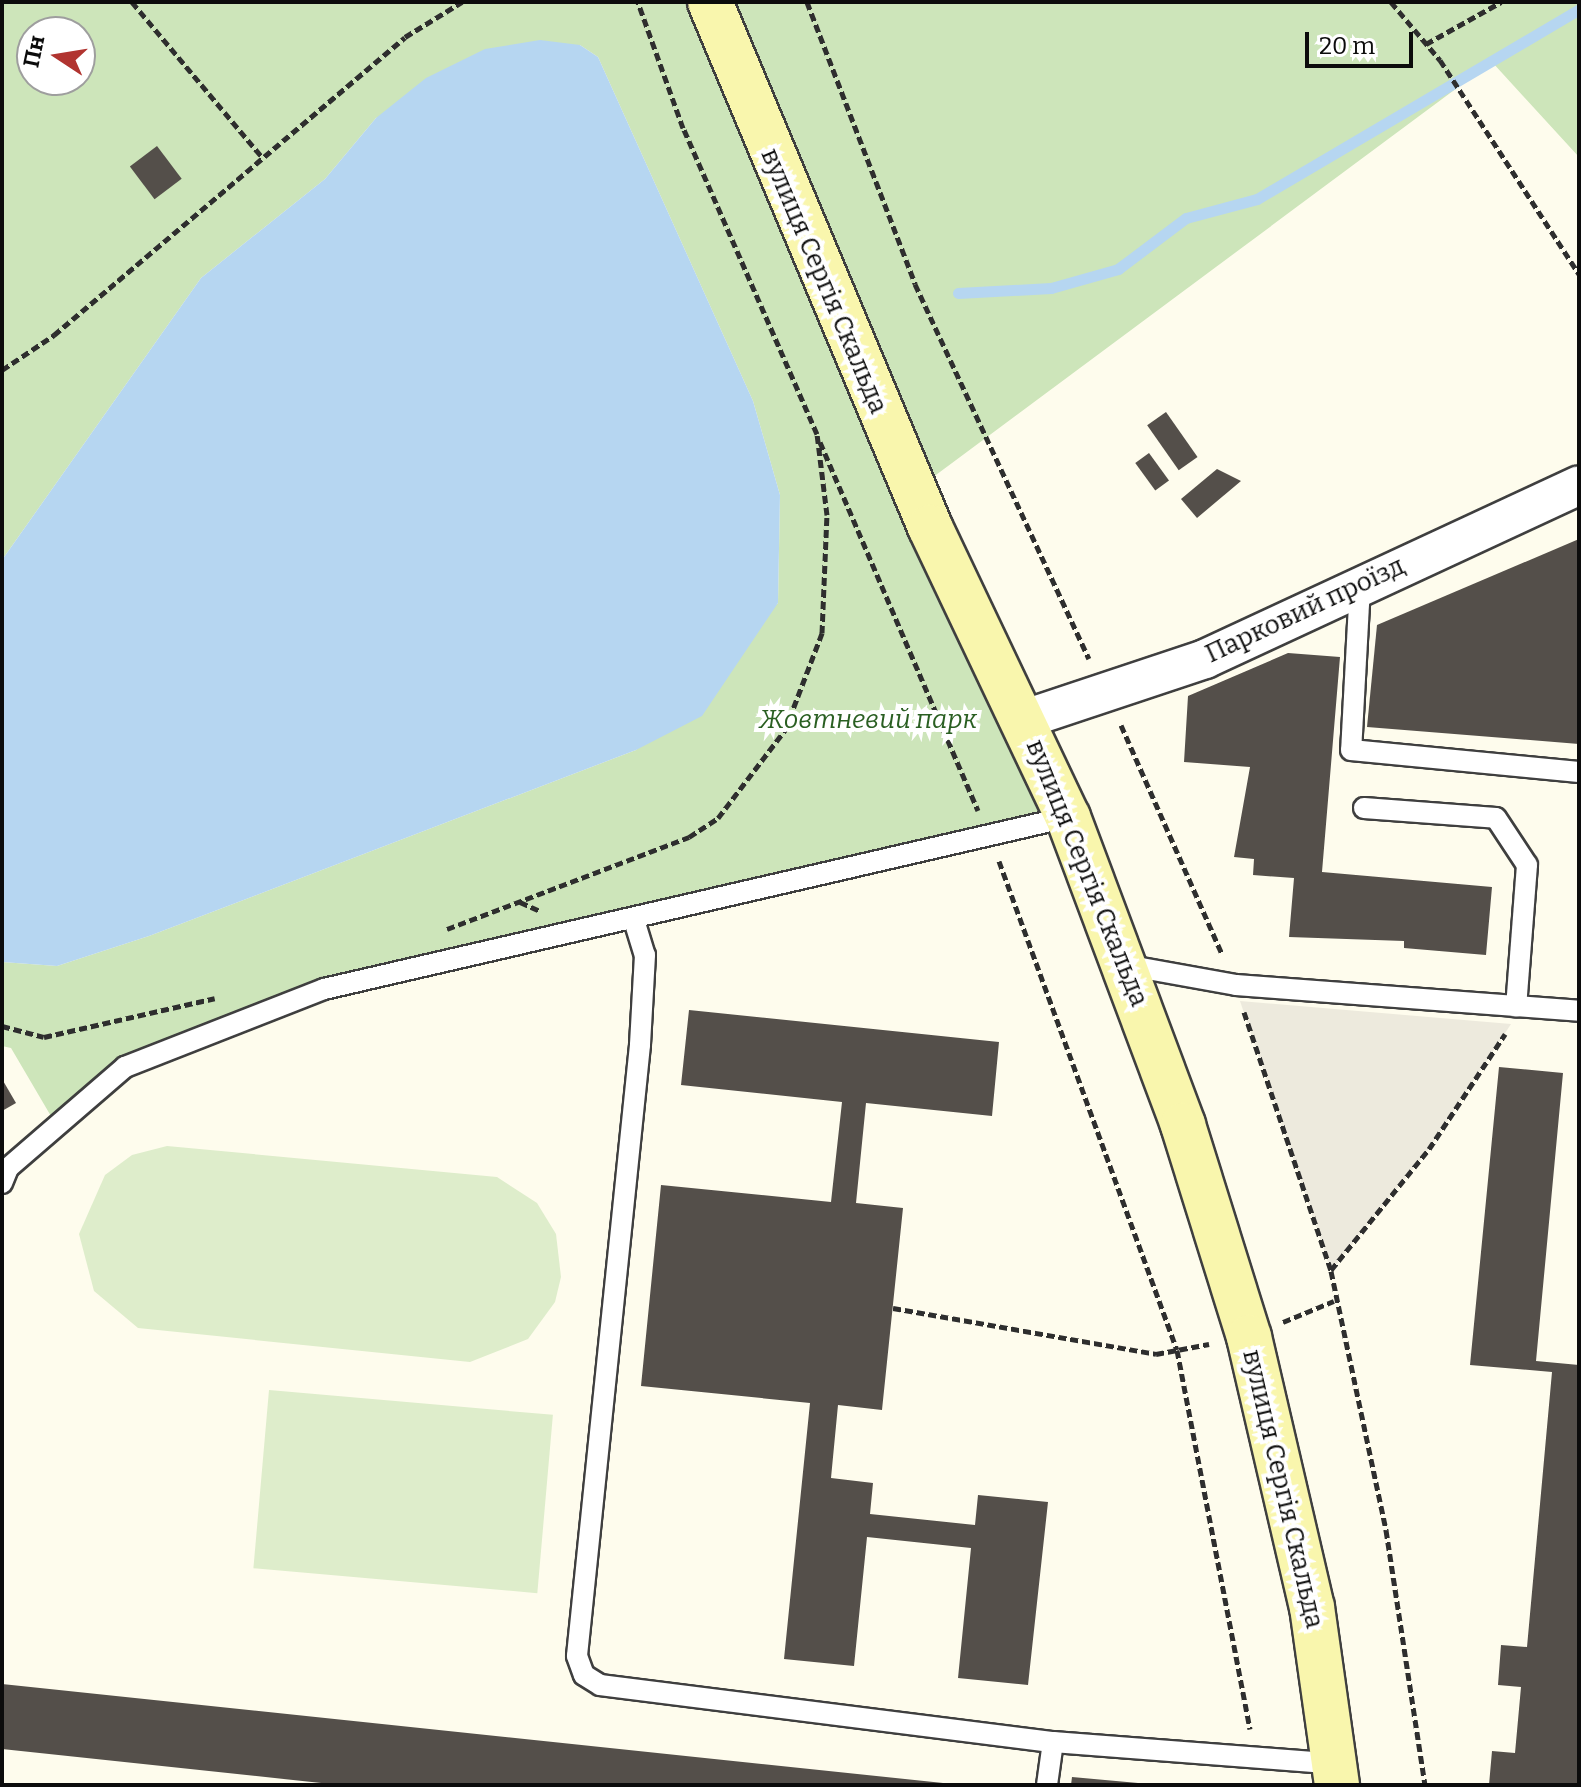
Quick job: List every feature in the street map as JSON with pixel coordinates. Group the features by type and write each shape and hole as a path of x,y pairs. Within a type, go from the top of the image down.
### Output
{"main road":[{"name":"вулиця Сергія Скальда","path":"710,2 930,527 1025,719 1068,817 1125,965 1249,1337 1312,1607 1337,1775"}],"street":[{"name":"Парковий проїзд","path":"1025,719 1105,689 1205,659 1579,485"}],"lane":[{"path":"1360,586 1351,750 1579,772"},
{"path":"1364,808 1496,818 1527,865 1516,1007"},
{"path":"2,1183 8,1168 125,1067 324,989 990,838 1068,817"},
{"path":"634,920 645,955 641,1030 577,1656 584,1675 611,1687 1053,1742 1256,1758 1337,1775"},
{"path":"1125,965 1236,985 1579,1011"},
{"path":"1047,1785 1053,1742"}],"path":[{"path":"132,2 262,157"},
{"path":"2,370 54,335 405,37 462,2"},
{"path":"638,2 683,128 990,838 1177,1350 1256,1758"},
{"path":"807,2 915,284 1105,689 1236,985 1331,1271 1334,1301 1386,1530 1425,1785"},
{"path":"1391,2 1440,60 1461,97 1579,274"},
{"path":"1426,44 1501,2"},
{"path":"435,933 689,837 747,786 808,685 822,633 827,515 817,434"},
{"path":"2,1026 44,1037 228,994"},
{"path":"1331,1271 1429,1149 1516,1007"},
{"path":"893,1308 1156,1354 1249,1337 1334,1301"}],"green space":[{"name":"Жовтневий парк","path":"2,2 1579,2 1579,157 1492,62 913,492 1063,816 324,987 122,1064 55,1123 11,1048 2,1046 2,962 57,966 149,936 636,750 778,603 780,495 753,401 598,57 580,45 376,118 325,179 201,278 2,560"},
{"path":"167,1146 497,1177 537,1203 556,1234 561,1277 555,1302 528,1339 470,1362 138,1328 94,1291 79,1234 105,1175 132,1155"},
{"path":"269,1390 553,1415 537,1593 253,1568"}],"shaded area":[{"path":"1240,1001 1511,1024 1429,1149 1331,1271"}],"water":[{"path":"540,40 580,45 598,57 753,401 780,495 778,603 702,716 636,750 149,936 57,966 2,962 2,560 201,278 325,179 376,118 426,78 485,49"}],"building":[{"path":"157,146 182,179 155,199 130,166"},
{"path":"1166,412 1198,457 1179,470 1147,425"},
{"path":"1149,453 1169,481 1155,490 1135,463"},
{"path":"1217,469 1241,481 1197,518 1181,499"},
{"path":"1579,539 1579,744 1367,727 1377,625"},
{"path":"1288,653 1340,657 1322,872 1492,887 1486,955 1404,948 1404,941 1289,937 1294,878 1253,875 1254,859 1234,857 1250,767 1184,762 1188,696"},
{"path":"689,1010 999,1042 992,1116 866,1103 856,1203 903,1208 882,1410 838,1405 831,1478 873,1483 870,1514 975,1525 978,1495 1048,1502 1028,1685 958,1678 971,1548 867,1537 854,1666 784,1659 810,1403 641,1386 661,1185 831,1202 842,1102 681,1085"},
{"path":"1499,1067 1563,1073 1536,1361 1579,1365 1579,1785 1489,1785 1492,1751 1515,1753 1521,1687 1498,1685 1501,1645 1527,1647 1552,1372 1470,1365"},
{"path":"2,1079 16,1103 2,1111"},
{"path":"2,1684 943,1783 340,1785 2,1749"},
{"path":"1072,1777 1138,1783 1138,1785 1071,1785"}],"waterway":[{"path":"958,293 1051,288 1118,269 1186,218 1257,199 1579,9"}]}
